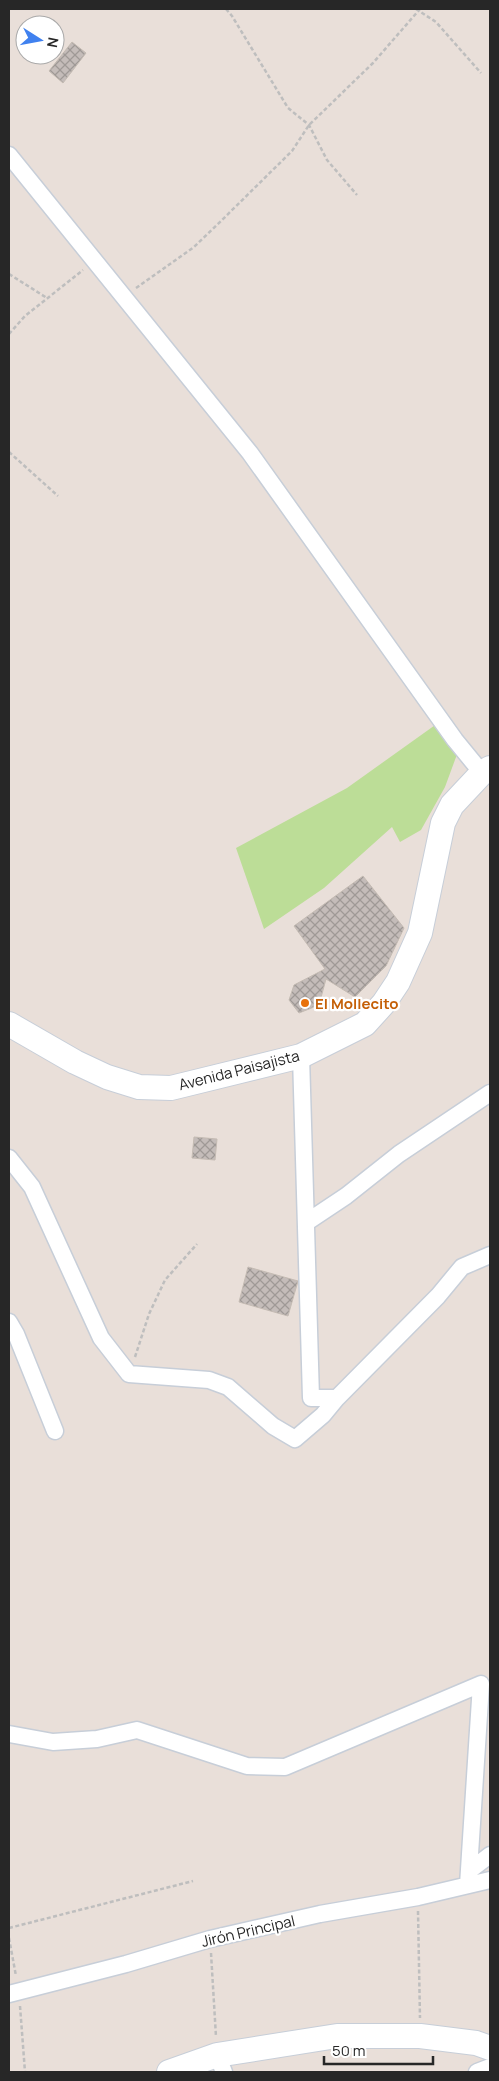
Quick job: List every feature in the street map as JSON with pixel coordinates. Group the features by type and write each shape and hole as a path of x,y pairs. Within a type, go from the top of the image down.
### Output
{"main road":[{"name":"Avenida Paisajista","path":"9,1024 75,1062 107,1077 139,1087 172,1088 300,1056 365,1024 384,1004 398,982 420,933 442,823 452,805 486,770"},
{"path":"169,2072 221,2064 337,2036 420,2036 476,2043 490,2048"}],"street":[{"path":"9,155 250,453 455,740 486,770"},
{"path":"300,1056 307,1222 311,1398 337,1398"},
{"path":"307,1222 346,1196 399,1154 490,1093"},
{"path":"9,1158 32,1188 101,1338 129,1374 209,1380 228,1387 273,1426 296,1439 323,1415 337,1398 438,1296 462,1267 490,1255"},
{"path":"9,1322 16,1334 55,1431"},
{"path":"9,1734 53,1742 98,1739 137,1730 247,1766 285,1767 481,1684 469,1878"},
{"path":"469,1878 490,1854"},
{"name":"Jirón Principal","path":"9,1994 126,1964 210,1939 320,1914 418,1897 469,1878 490,1880"},
{"path":"477,2072 490,2067"}],"path":[{"path":"226,9 288,108 309,125 327,160 357,195"},
{"path":"122,297 194,247 292,151 309,125 373,63 418,10 436,22 481,73"},
{"path":"9,334 25,316 94,261"},
{"path":"9,274 47,298"},
{"path":"9,452 58,496"},
{"path":"129,1374 149,1314 165,1280 197,1244"},
{"path":"9,1928 193,1881"},
{"path":"418,1897 420,2036"},
{"path":"210,1939 221,2064"}],"green space":[{"path":"438,723 459,749 445,787 421,830 400,842 392,827 324,888 264,929 236,848 347,788"}],"building":[{"path":"72,42 86,53 63,83 49,71 54,65 65,65 65,51"},
{"path":"363,876 404,928 386,966 355,997 326,979 319,1005 299,1013 289,1000 294,985 325,969 294,926"},
{"path":"194,1137 217,1139 215,1160 192,1158"},
{"path":"248,1267 298,1281 288,1316 239,1302"}],"place":[{"name":"El Mollecito","path":"305,1003"}]}
